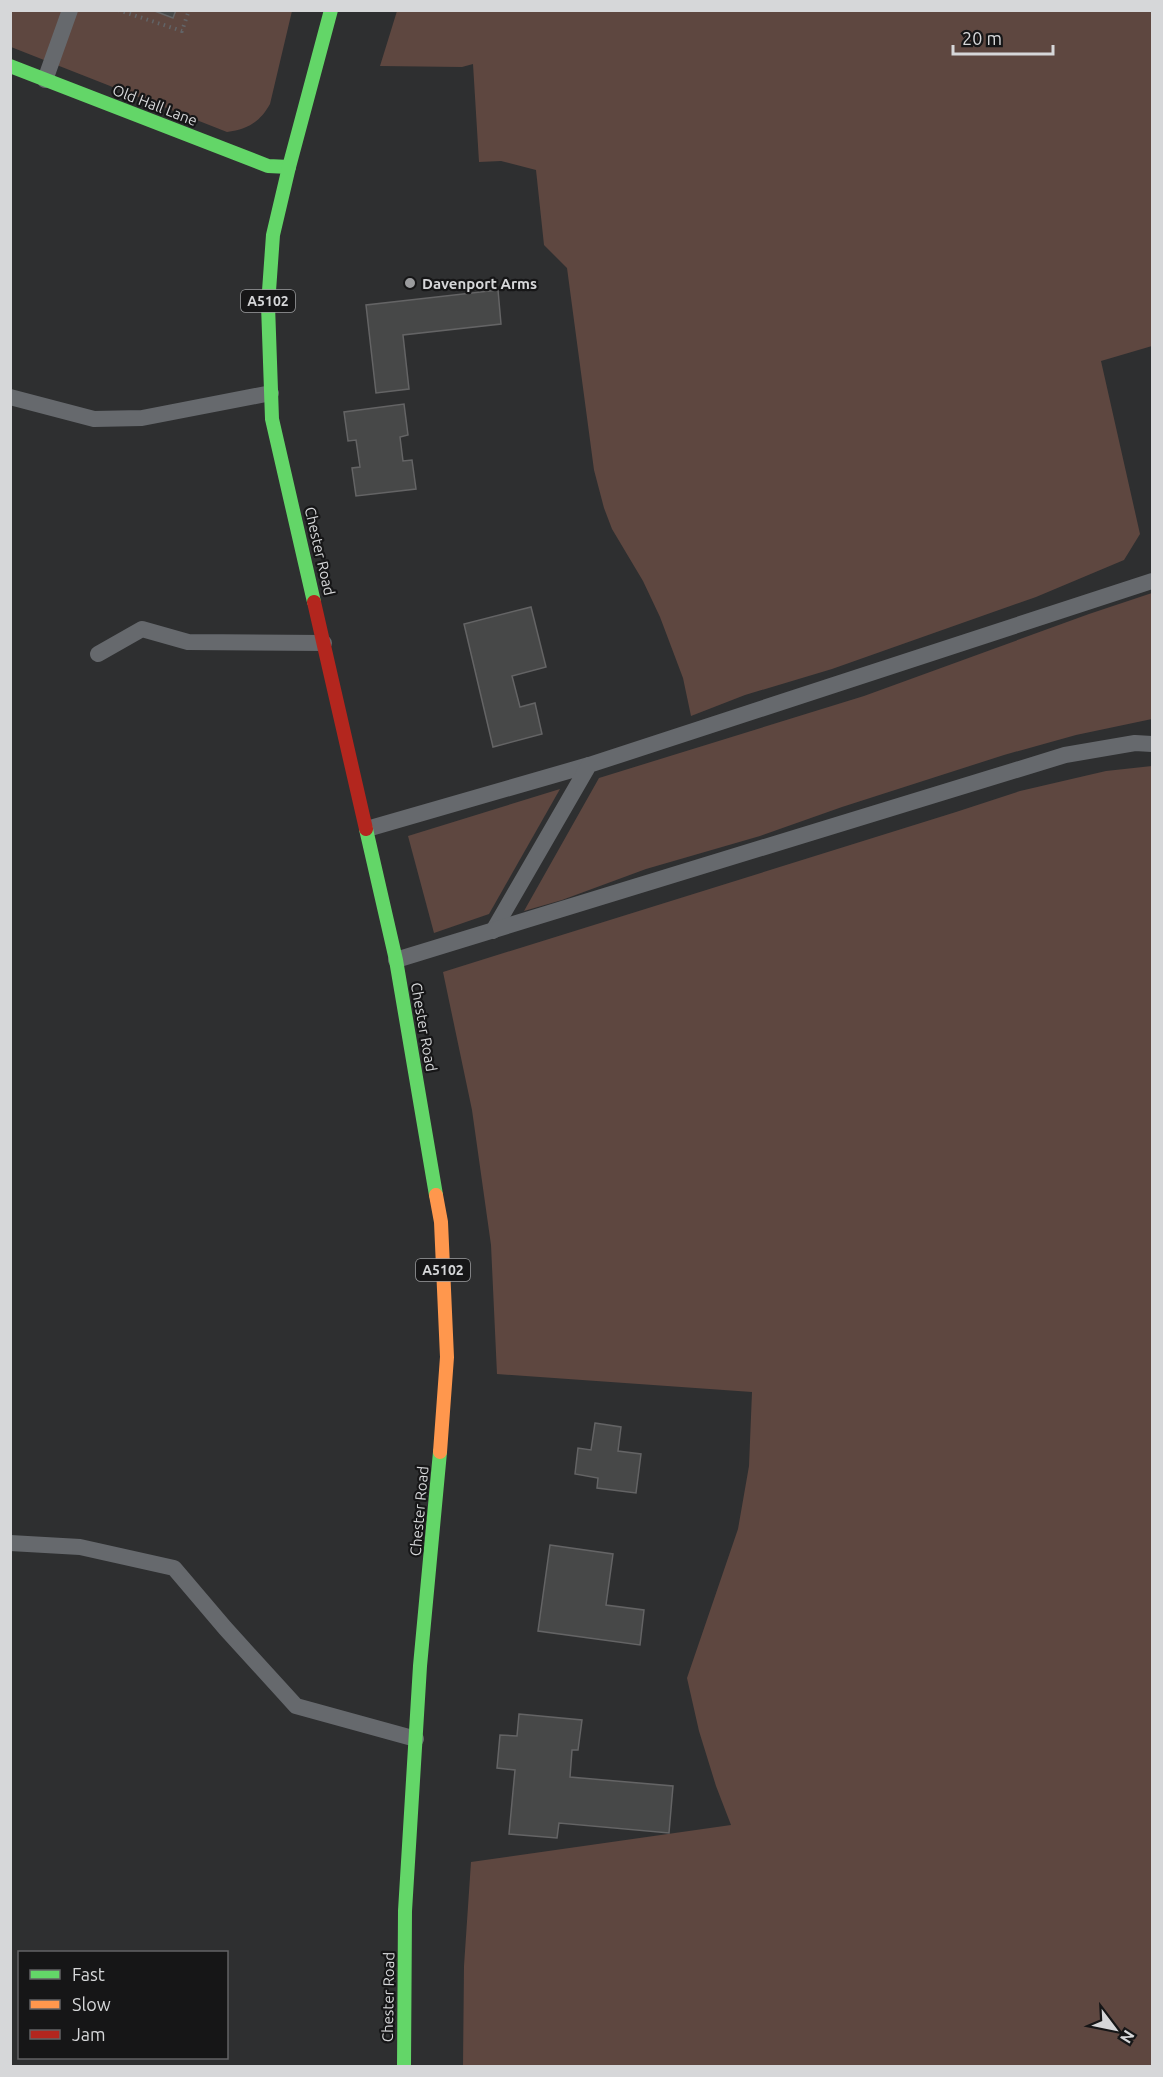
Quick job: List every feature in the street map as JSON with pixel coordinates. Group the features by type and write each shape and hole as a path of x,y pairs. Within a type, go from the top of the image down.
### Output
{"main road":[{"name":"Chester Road","path":"331,10 273,235 268,305 271,393 273,419 396,960 441,1222 447,1358 438,1483 420,1666 405,1911 404,2067"},
{"name":"Old Hall Lane","path":"10,66 268,166 289,167"}],"lane":[{"path":"45,80 70,10"},
{"path":"10,397 94,419 142,418 271,393"},
{"path":"367,829 589,765 1152,581"},
{"path":"98,654 142,629 188,642 324,643"},
{"path":"396,960 1065,755 1135,742 1152,744"},
{"path":"493,932 589,765"},
{"path":"10,1543 80,1547 174,1568 296,1706 416,1739"}],"path":[{"path":"118,10 182,32 189,10"}],"shaded area":[{"path":"152,10 173,17 176,11 292,11 270,104 258,120 247,127 227,132 11,47 10,11"},
{"path":"397,11 1152,11 1152,346 1101,361 1140,534 1124,560 1036,597 832,669 745,695 691,716 683,678 660,617 643,581 612,529 604,508 594,470 567,268 544,245 536,170 501,161 479,162 473,64 462,67 380,66"},
{"path":"1152,593 1152,719 1076,735 1004,755 760,836 646,869 562,900 524,911 599,778 864,696"},
{"path":"1152,766 1152,2066 463,2066 464,1966 471,1862 731,1825 699,1731 687,1678 738,1529 749,1466 752,1392 497,1374 491,1245 472,1110 443,972 1020,791 1106,771"},
{"path":"560,789 489,914 434,933 408,836"}],"building":[{"path":"152,10 176,10 173,18"},
{"path":"498,290 501,324 403,335 409,389 376,393 366,305"},
{"path":"404,404 408,435 400,437 403,461 412,460 416,489 356,496 352,468 360,467 356,440 348,441 344,412"},
{"path":"531,607 546,667 512,676 520,707 535,703 542,734 493,747 464,624"},
{"path":"595,1423 621,1427 618,1451 641,1454 636,1493 597,1488 598,1478 575,1474 578,1448 591,1450"},
{"path":"550,1545 613,1554 606,1605 644,1610 640,1645 538,1631"},
{"path":"519,1714 582,1720 578,1750 572,1750 570,1777 673,1786 669,1833 559,1823 557,1838 509,1834 515,1770 497,1768 500,1735 517,1736"}],"traffic: fast":[{"path":"314,602 272,419 268,305 273,235 331,10"},
{"path":"10,66 268,166 289,167"},
{"path":"366,829 396,960 436,1195"},
{"path":"404,2066 405,1911 420,1666 440,1452"}],"traffic: slow":[{"path":"436,1195 441,1222 447,1357 440,1452"}],"traffic: jam":[{"path":"314,602 366,829"}],"place":[{"name":"Davenport Arms","path":"410,283"}]}
